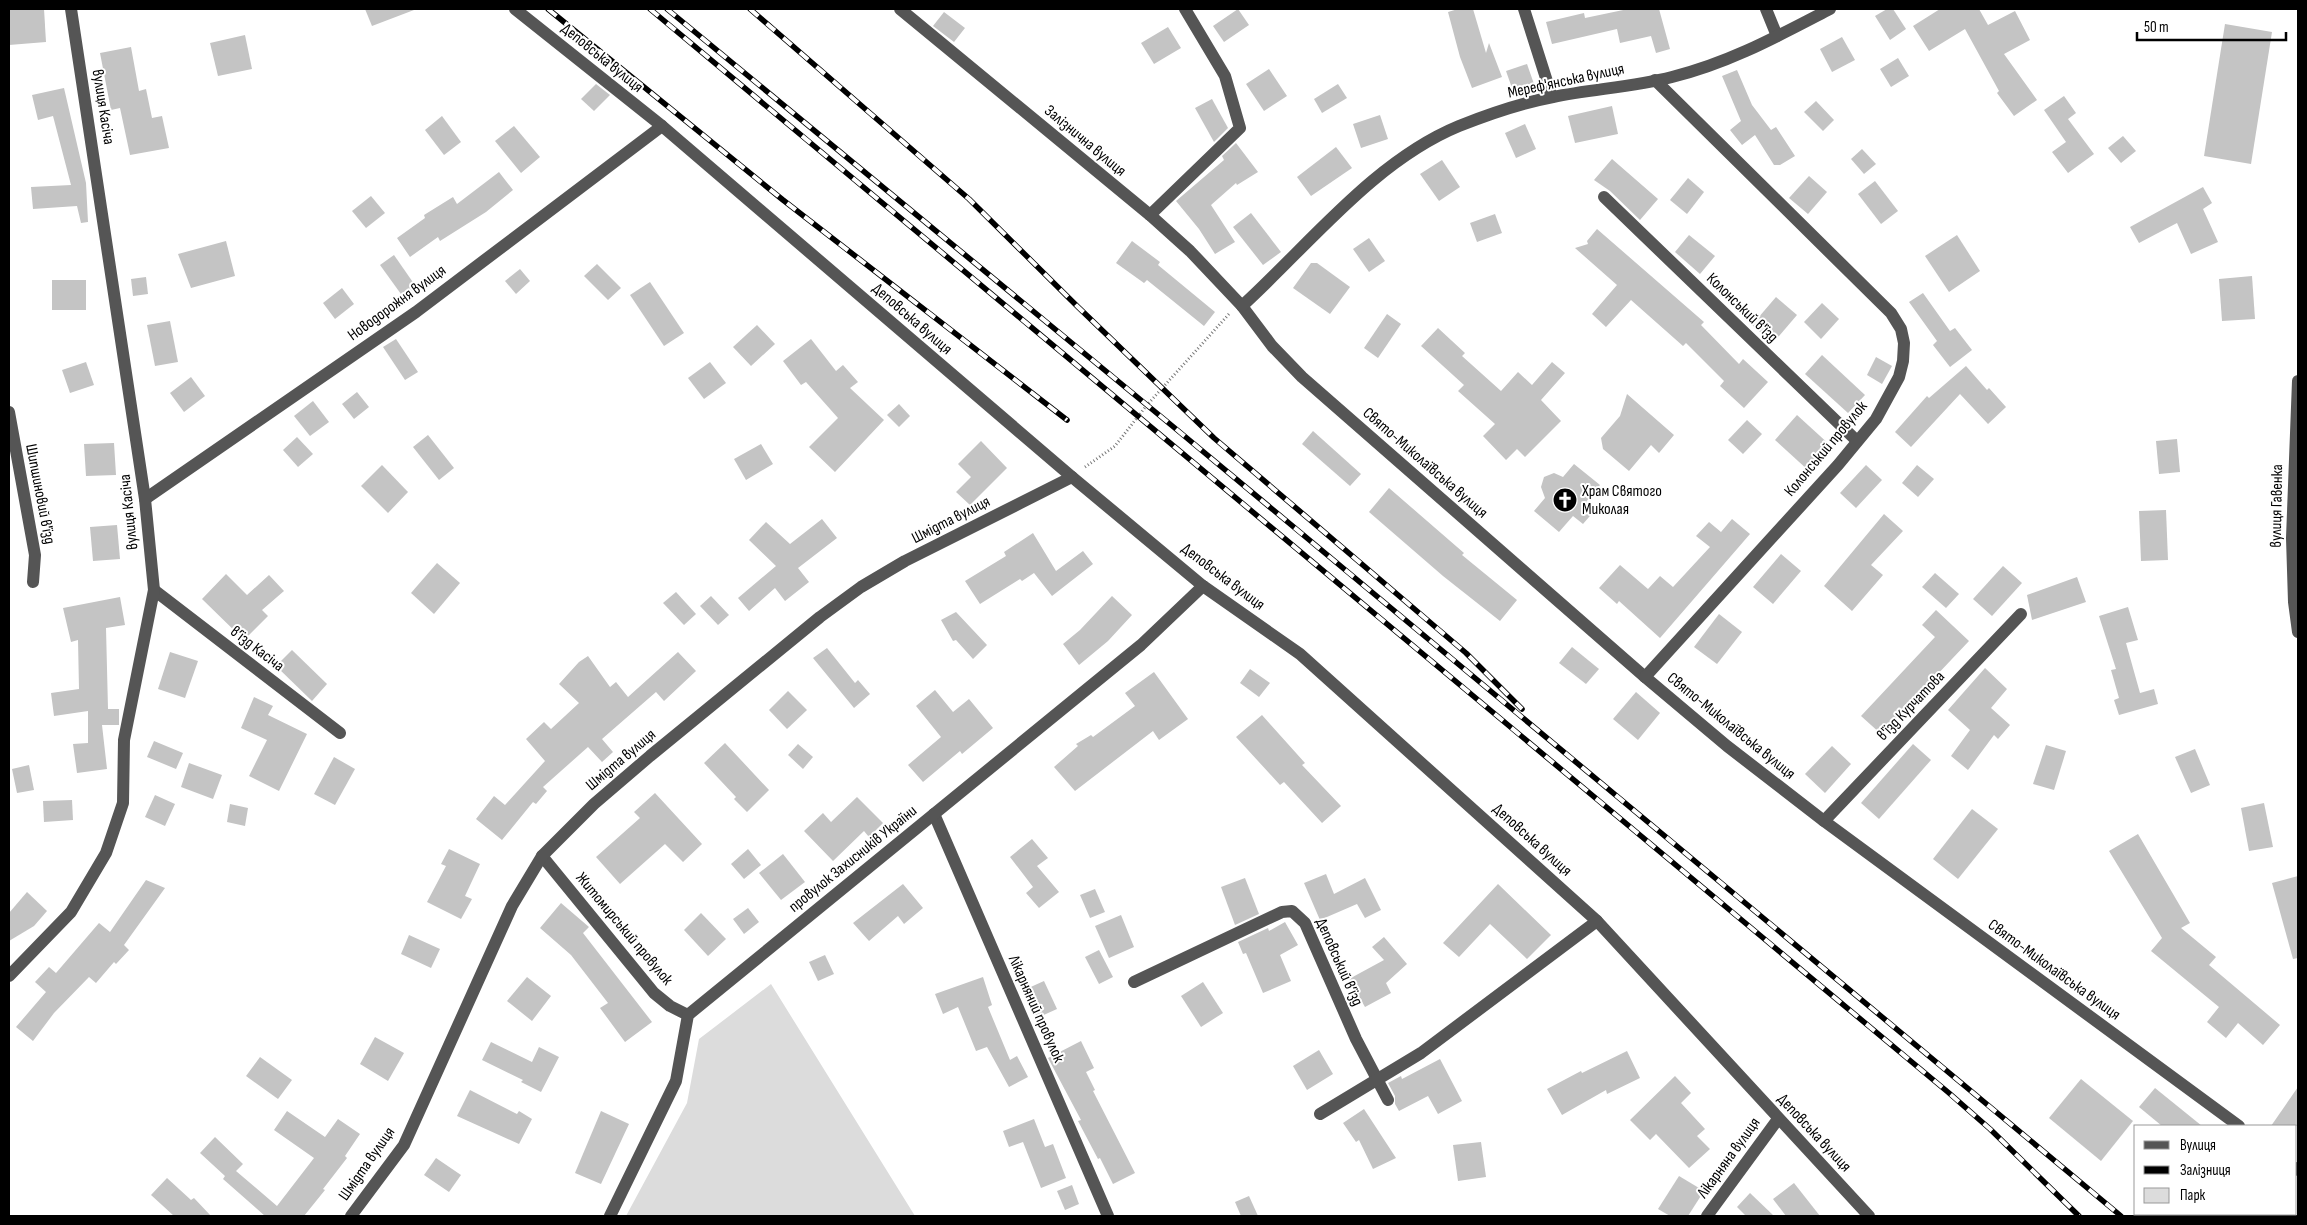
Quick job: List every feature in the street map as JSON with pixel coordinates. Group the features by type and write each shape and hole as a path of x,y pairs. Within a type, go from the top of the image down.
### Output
{"street":[{"name":"вулиця Касіча","path":"9,976 71,912 106,853 123,803 124,740 154,590 145,499 71,9"},
{"name":"Деповська вулиця","path":"515,9 662,126 1072,477 1203,586 1300,654 1598,921 1869,1216"},
{"name":"Залізнична вулиця","path":"900,9 1150,215 1190,251 1242,306"},
{"path":"1150,215 1240,128 1225,76 1185,9"},
{"path":"1524,9 1552,97"},
{"path":"1766,9 1777,36"},
{"name":"Мереф'янська вулиця","path":"1242,306 1359,193 1411,153 1458,127 1507,109 1552,97 1680,75 1744,54 1830,9"},
{"name":"Колонський провулок","path":"1644,677 1838,465 1876,419 1899,377 1904,343 1901,329 1891,313 1655,80"},
{"name":"Новодорожня вулиця","path":"145,499 416,312 662,126"},
{"name":"Колонський в'їзд","path":"1604,197 1857,441"},
{"name":"Свято-Миколаївська вулиця","path":"1242,306 1272,346 1302,377 1644,677 1727,746 1824,821 2238,1125"},
{"name":"вулиця Гавенка","path":"2298,381 2292,538 2294,602 2298,632"},
{"name":"Шипшиновий в'їзд","path":"9,412 35,555 33,582"},
{"name":"Шмідта вулиця","path":"351,1216 404,1145 512,906 542,856 594,804 650,756 820,617 861,587 905,561 1072,477"},
{"name":"провулок Захисників України","path":"688,1015 1141,645 1203,586"},
{"name":"в’їзд Касіча","path":"154,590 340,734"},
{"name":"в'їзд Курчатова","path":"1824,821 2021,614"},
{"name":"Лікарняний провулок","path":"934,814 1108,1216"},
{"name":"Житомирський провулок","path":"542,856 654,993 670,1006 688,1015"},
{"name":"Деповський в’їзд","path":"1134,982 1286,910 1292,911 1305,923 1356,1039 1388,1100"},
{"path":"1320,1114 1421,1053 1598,921"},
{"path":"610,1216 676,1081 688,1015"},
{"name":"Лікарняна вулиця","path":"1707,1216 1778,1119"}],"path":[{"path":"1072,477 1115,446 1157,394 1230,314 1242,306"}],"green space":[{"path":"771,984 915,1216 626,1216 687,1103 699,1039"}],"building":[{"path":"9,9 44,9 46,42 9,45"},
{"path":"365,9 413,9 414,10 372,26"},
{"path":"1238,9 1249,25 1224,42 1213,26"},
{"path":"1458,9 1473,9 1486,53 1489,43 1502,77 1472,88 1460,57 1448,12"},
{"path":"1628,9 1659,9 1670,49 1656,53 1651,36 1620,43 1617,29 1552,44 1546,22 1584,13 1585,18"},
{"path":"1887,9 1893,9 1906,29 1890,40 1875,16"},
{"path":"1940,9 1979,9 1988,25 2015,11 2030,40 2004,54 2037,100 2014,116 1997,93 1999,91 1965,29 1929,51 1913,26"},
{"path":"944,12 965,28 954,42 933,26"},
{"path":"2225,24 2272,32 2251,164 2204,156"},
{"path":"1168,27 1181,48 1154,64 1141,43"},
{"path":"245,35 252,69 218,76 210,43"},
{"path":"1842,37 1855,60 1832,72 1820,49"},
{"path":"131,47 139,91 146,89 152,118 162,116 169,148 130,155 120,108 111,110 100,53"},
{"path":"1898,58 1909,76 1891,87 1880,69"},
{"path":"1527,64 1534,84 1513,91 1506,71"},
{"path":"1269,69 1287,96 1264,111 1246,84"},
{"path":"1737,70 1752,105 1771,130 1776,127 1795,156 1780,165 1774,165 1755,135 1742,145 1730,130 1741,121 1722,76"},
{"path":"596,84 610,95 594,111 581,99"},
{"path":"1338,84 1347,98 1322,113 1314,99"},
{"path":"64,88 86,183 88,222 81,223 77,206 33,209 31,187 71,185 53,116 38,120 32,95"},
{"path":"2064,96 2076,113 2068,119 2094,154 2068,173 2052,152 2066,142 2044,110"},
{"path":"1212,99 1228,128 1214,142 1195,108"},
{"path":"1816,101 1834,120 1823,131 1804,112"},
{"path":"1612,106 1618,134 1575,143 1568,116"},
{"path":"1380,115 1388,139 1361,148 1353,124"},
{"path":"442,116 461,142 444,155 425,130"},
{"path":"1525,124 1536,149 1516,158 1505,133"},
{"path":"514,126 540,157 521,173 495,141"},
{"path":"2123,136 2136,151 2121,163 2108,148"},
{"path":"1236,143 1258,172 1237,185 1236,183 1211,205 1235,242 1215,254 1199,229 1176,201 1224,160 1222,156"},
{"path":"1336,147 1352,168 1311,196 1297,177"},
{"path":"1862,149 1876,164 1864,174 1851,159"},
{"path":"1612,159 1658,199 1640,220 1610,191 1594,180"},
{"path":"1442,160 1460,187 1439,201 1420,174"},
{"path":"499,172 513,190 486,212 440,241 438,237 410,257 397,238 425,218 424,215 453,197 457,204"},
{"path":"1809,176 1827,192 1808,214 1789,198"},
{"path":"1688,178 1704,192 1687,214 1670,200"},
{"path":"1875,181 1898,211 1881,224 1858,194"},
{"path":"2203,187 2212,203 2203,209 2218,242 2191,254 2177,223 2139,243 2130,227"},
{"path":"371,196 385,213 366,228 352,211"},
{"path":"1251,213 1281,252 1263,265 1233,227"},
{"path":"1495,214 1502,233 1477,242 1470,223"},
{"path":"1597,229 1704,322 1701,325 1739,364 1743,359 1768,382 1744,408 1720,386 1724,381 1686,343 1683,346 1631,300 1606,327 1592,314 1617,285 1575,248 1588,244 1587,241"},
{"path":"1689,235 1715,256 1700,274 1675,252"},
{"path":"1957,235 1980,271 1949,292 1925,256"},
{"path":"1369,238 1385,261 1369,272 1353,249"},
{"path":"226,241 235,276 191,288 178,254"},
{"path":"1132,241 1160,262 1158,265 1215,312 1204,326 1147,280 1144,283 1116,263"},
{"path":"394,255 419,291 406,301 380,265"},
{"path":"1311,263 1317,263 1350,287 1330,314 1293,288"},
{"path":"597,264 621,288 608,300 584,276"},
{"path":"520,269 530,281 516,294 505,281"},
{"path":"2252,276 2255,319 2222,321 2219,279"},
{"path":"146,277 148,294 133,296 131,279"},
{"path":"52,280 86,280 86,310 52,310"},
{"path":"650,282 684,333 664,346 630,295"},
{"path":"342,288 354,304 335,319 323,303"},
{"path":"1923,293 1950,331 1955,328 1972,350 1950,367 1933,345 1937,341 1909,302"},
{"path":"1776,297 1797,315 1773,343 1752,325"},
{"path":"1822,303 1839,319 1821,339 1804,322"},
{"path":"1387,314 1401,324 1378,358 1364,348"},
{"path":"170,321 178,362 155,366 147,325"},
{"path":"757,325 775,344 751,366 733,347"},
{"path":"1438,328 1465,353 1462,356 1501,391 1518,372 1532,385 1552,362 1565,373 1541,400 1561,421 1525,457 1517,449 1506,460 1483,436 1495,424 1458,391 1464,385 1421,346"},
{"path":"396,339 418,372 405,380 383,347"},
{"path":"811,339 836,371 843,365 858,382 850,388 884,420 835,472 809,447 838,418 806,382 801,385 783,361"},
{"path":"1822,355 1865,395 1848,413 1805,374"},
{"path":"1876,357 1892,366 1882,384 1867,375"},
{"path":"86,362 94,385 70,393 62,370"},
{"path":"710,362 726,383 704,399 688,378"},
{"path":"1966,366 1987,390 1989,388 2006,407 1988,424 1960,394 1911,447 1895,432 1927,396 1929,398"},
{"path":"191,377 205,396 184,412 170,393"},
{"path":"357,392 369,407 354,419 342,404"},
{"path":"1627,394 1674,435 1659,453 1651,445 1629,471 1603,449 1601,438 1620,416"},
{"path":"313,401 329,422 310,436 294,416"},
{"path":"899,404 910,416 899,427 887,415"},
{"path":"1797,415 1831,446 1809,471 1775,440"},
{"path":"1747,420 1762,434 1743,454 1728,440"},
{"path":"1313,431 1361,474 1350,486 1302,444"},
{"path":"428,435 454,468 439,480 413,447"},
{"path":"297,437 313,454 298,467 283,450"},
{"path":"2177,439 2180,472 2159,474 2156,441"},
{"path":"981,441 1007,468 970,505 956,492 971,477 958,464"},
{"path":"114,443 116,475 86,476 84,444"},
{"path":"761,444 773,464 746,480 734,459"},
{"name":"Храм Святого Миколая","path":"1574,464 1600,485 1586,502 1595,510 1583,524 1573,516 1559,532 1534,511 1545,498 1541,487 1544,477 1554,473 1563,477"},
{"path":"382,465 408,492 388,513 361,486"},
{"path":"1866,465 1882,480 1856,508 1840,493"},
{"path":"1917,465 1934,479 1918,497 1902,483"},
{"path":"1389,488 1464,553 1462,555 1517,600 1500,621 1443,576 1369,512"},
{"path":"2166,510 2168,560 2141,561 2139,511"},
{"path":"1884,514 1903,531 1871,565 1883,575 1852,611 1824,586"},
{"path":"822,519 837,538 798,568 809,582 785,601 775,588 749,611 738,598 776,566 749,540 766,522 790,544"},
{"path":"1732,519 1750,534 1660,638 1619,601 1617,604 1599,588 1620,565 1648,589 1660,576 1673,587 1710,547 1696,536 1709,522 1721,532"},
{"path":"117,525 120,559 93,561 90,527"},
{"path":"1033,533 1056,571 1083,551 1093,564 1052,596 1034,573 1022,581 1020,579 980,604 965,581 1006,556 1004,552"},
{"path":"1781,554 1801,571 1773,604 1753,587"},
{"path":"437,563 460,583 434,614 411,593"},
{"path":"2003,566 2022,583 1992,616 1973,599"},
{"path":"1935,573 1959,594 1946,608 1922,587"},
{"path":"226,574 247,595 269,575 284,591 262,610 268,616 244,640 202,599"},
{"path":"2077,577 2086,602 2032,620 2027,595"},
{"path":"676,592 696,614 684,625 663,603"},
{"path":"711,596 729,615 718,625 700,606"},
{"path":"1112,596 1132,615 1108,641 1079,665 1063,644 1080,630"},
{"path":"120,597 125,625 106,628 108,709 119,709 119,725 102,725 107,769 77,773 73,744 88,743 88,711 54,716 51,693 79,689 78,640 71,642 63,608"},
{"path":"2128,607 2138,640 2126,643 2140,693 2154,689 2158,704 2119,715 2114,700 2119,698 2111,670 2116,669 2099,616"},
{"path":"1936,610 1969,641 1881,734 1861,716 1935,637 1922,625"},
{"path":"956,612 987,645 973,659 956,640 953,641 941,620"},
{"path":"1719,614 1742,632 1717,664 1694,647"},
{"path":"1572,647 1599,669 1586,684 1559,663"},
{"path":"827,648 855,683 858,680 870,694 854,708 813,658"},
{"path":"292,650 327,684 312,701 276,666"},
{"path":"170,652 198,661 185,698 158,689"},
{"path":"678,652 696,671 664,701 656,692 602,739 613,752 602,762 588,747 543,787 547,791 536,804 533,802 502,840 476,819 494,796 505,805 545,761 526,739 544,722 551,729 579,703 559,684 579,662 588,656 610,687 616,682 628,697"},
{"path":"1985,668 2007,689 1991,708 2010,725 1998,739 1994,735 1968,770 1951,756 1970,730 1948,710"},
{"path":"1250,669 1270,683 1259,697 1240,683"},
{"path":"1154,672 1188,719 1159,740 1153,731 1075,791 1054,767 1078,746 1076,744 1091,735 1093,737 1135,706 1125,693"},
{"path":"935,690 953,712 969,699 993,728 962,754 960,751 923,782 908,765 941,737 916,706"},
{"path":"788,691 807,710 787,729 769,710"},
{"path":"1636,692 1660,713 1638,740 1613,719"},
{"path":"254,697 273,706 268,715 307,734 279,791 249,776 267,740 241,728"},
{"path":"1262,715 1305,763 1302,765 1341,806 1322,823 1284,782 1280,785 1236,737"},
{"path":"154,741 183,753 176,769 147,757"},
{"path":"725,743 769,790 747,812 734,799 736,797 704,763"},
{"path":"798,744 813,757 803,769 788,755"},
{"path":"1913,744 1931,760 1879,819 1861,803"},
{"path":"2046,745 2066,751 2054,790 2033,784"},
{"path":"1832,746 1851,764 1825,793 1805,774"},
{"path":"2195,749 2210,785 2191,793 2175,757"},
{"path":"334,757 355,769 335,805 314,794"},
{"path":"189,763 222,775 213,799 181,787"},
{"path":"29,765 34,790 17,793 12,769"},
{"path":"655,793 702,844 683,862 665,844 620,884 596,857 640,818 634,812"},
{"path":"155,795 175,804 165,826 145,817"},
{"path":"857,797 883,823 869,837 864,831 833,861 804,831 823,813 831,822"},
{"path":"72,800 73,820 44,822 43,801"},
{"path":"2264,803 2273,847 2249,851 2241,808"},
{"path":"230,804 248,808 245,826 227,822"},
{"path":"1972,809 1998,829 1958,879 1933,859"},
{"path":"2138,834 2190,923 2181,928 2216,957 2209,965 2280,1025 2263,1045 2238,1023 2226,1038 2207,1022 2219,1007 2151,951 2162,938 2109,851"},
{"path":"1032,839 1048,858 1037,866 1059,892 1039,908 1026,893 1033,887 1010,857"},
{"path":"449,849 480,864 465,896 472,899 461,919 427,902 446,866 441,864"},
{"path":"748,849 761,865 744,879 731,864"},
{"path":"783,854 805,882 781,900 759,873"},
{"path":"1326,874 1334,894 1365,878 1381,910 1365,918 1357,904 1320,920 1304,883"},
{"path":"2298,876 2298,958 2293,959 2272,883"},
{"path":"1245,878 1259,914 1235,925 1221,887"},
{"path":"146,880 165,888 124,945 129,950 116,964 114,962 96,983 89,977 54,1013 33,1041 16,1027 46,992 35,982 49,967 56,973 99,923 110,932"},
{"path":"903,884 923,908 904,924 898,916 869,941 853,923"},
{"path":"1498,884 1551,935 1527,959 1490,924 1459,957 1443,943"},
{"path":"1095,889 1105,912 1090,918 1080,895"},
{"path":"27,892 47,911 34,926 9,941 9,913"},
{"path":"561,903 589,927 583,933 652,1022 625,1042 600,1008 608,1003 571,955 540,928"},
{"path":"748,908 759,922 744,934 733,919"},
{"path":"701,913 726,939 708,956 684,930"},
{"path":"1121,915 1134,947 1109,958 1095,926"},
{"path":"1285,922 1298,945 1280,955 1291,981 1263,993 1246,953 1243,954 1238,942 1268,928 1269,931"},
{"path":"409,935 440,949 431,968 401,954"},
{"path":"1384,937 1407,964 1386,983 1391,993 1365,1007 1349,979 1384,960 1372,947"},
{"path":"1099,950 1113,977 1099,984 1085,957"},
{"path":"825,955 834,974 818,981 809,962"},
{"path":"527,977 551,996 532,1021 507,1001"},
{"path":"983,977 992,1005 988,1007 1010,1060 1017,1056 1028,1077 1009,1087 987,1047 976,1051 958,1007 943,1014 935,994"},
{"path":"1044,981 1057,1009 1037,1018 1024,990"},
{"path":"1203,982 1223,1013 1201,1027 1181,996"},
{"path":"375,1037 404,1053 388,1081 360,1064"},
{"path":"1081,1041 1094,1068 1086,1072 1095,1090 1093,1091 1135,1173 1113,1184 1078,1121 1081,1120 1048,1058"},
{"path":"491,1042 532,1062 539,1047 559,1057 541,1092 521,1082 523,1080 482,1060"},
{"path":"1319,1050 1333,1074 1307,1090 1293,1066"},
{"path":"1627,1051 1640,1078 1607,1094 1606,1090 1562,1115 1547,1089 1581,1071 1582,1073"},
{"path":"260,1057 292,1080 278,1099 246,1076"},
{"path":"1440,1059 1462,1101 1438,1114 1428,1096 1399,1111 1395,1104 1395,1096 1388,1083 1401,1076 1402,1079"},
{"path":"1675,1076 1691,1093 1681,1103 1705,1129 1697,1136 1710,1149 1689,1168 1656,1134 1650,1140 1630,1120"},
{"path":"2081,1079 2133,1121 2101,1161 2049,1118"},
{"path":"2298,1087 2298,1126 2272,1125"},
{"path":"2155,1088 2201,1125 2161,1125 2139,1107"},
{"path":"470,1090 517,1114 519,1111 532,1119 519,1144 457,1116"},
{"path":"1364,1109 1396,1158 1373,1169 1359,1140 1356,1142 1343,1123"},
{"path":"287,1111 325,1137 338,1119 360,1134 345,1156 347,1158 304,1216 265,1216 223,1179 225,1176 200,1153 215,1137 243,1164 236,1171 277,1206 314,1158 274,1130"},
{"path":"601,1111 629,1124 601,1184 575,1173"},
{"path":"1034,1119 1045,1147 1053,1144 1066,1178 1041,1188 1023,1142 1009,1147 1003,1131"},
{"path":"1481,1142 1486,1177 1458,1181 1453,1145"},
{"path":"436,1158 461,1175 449,1192 424,1175"},
{"path":"1679,1176 1704,1191 1688,1216 1670,1216 1658,1209"},
{"path":"167,1178 191,1200 194,1198 211,1216 174,1216 151,1195"},
{"path":"1794,1183 1820,1216 1786,1216 1773,1199"},
{"path":"1072,1185 1079,1204 1065,1210 1057,1191"},
{"path":"1750,1193 1774,1216 1746,1216 1737,1207"},
{"path":"1249,1196 1258,1216 1241,1216 1235,1202"}],"railway":[{"path":"548,9 783,200 1067,420"},
{"path":"650,9 1949,1093 1990,1129 2079,1216"},
{"path":"667,9 1176,429 2121,1216"},
{"path":"750,9 969,199 1214,438 1466,653 1522,709"}],"place":[{"name":"Храм Святого Миколая","path":"1565,500"}]}
